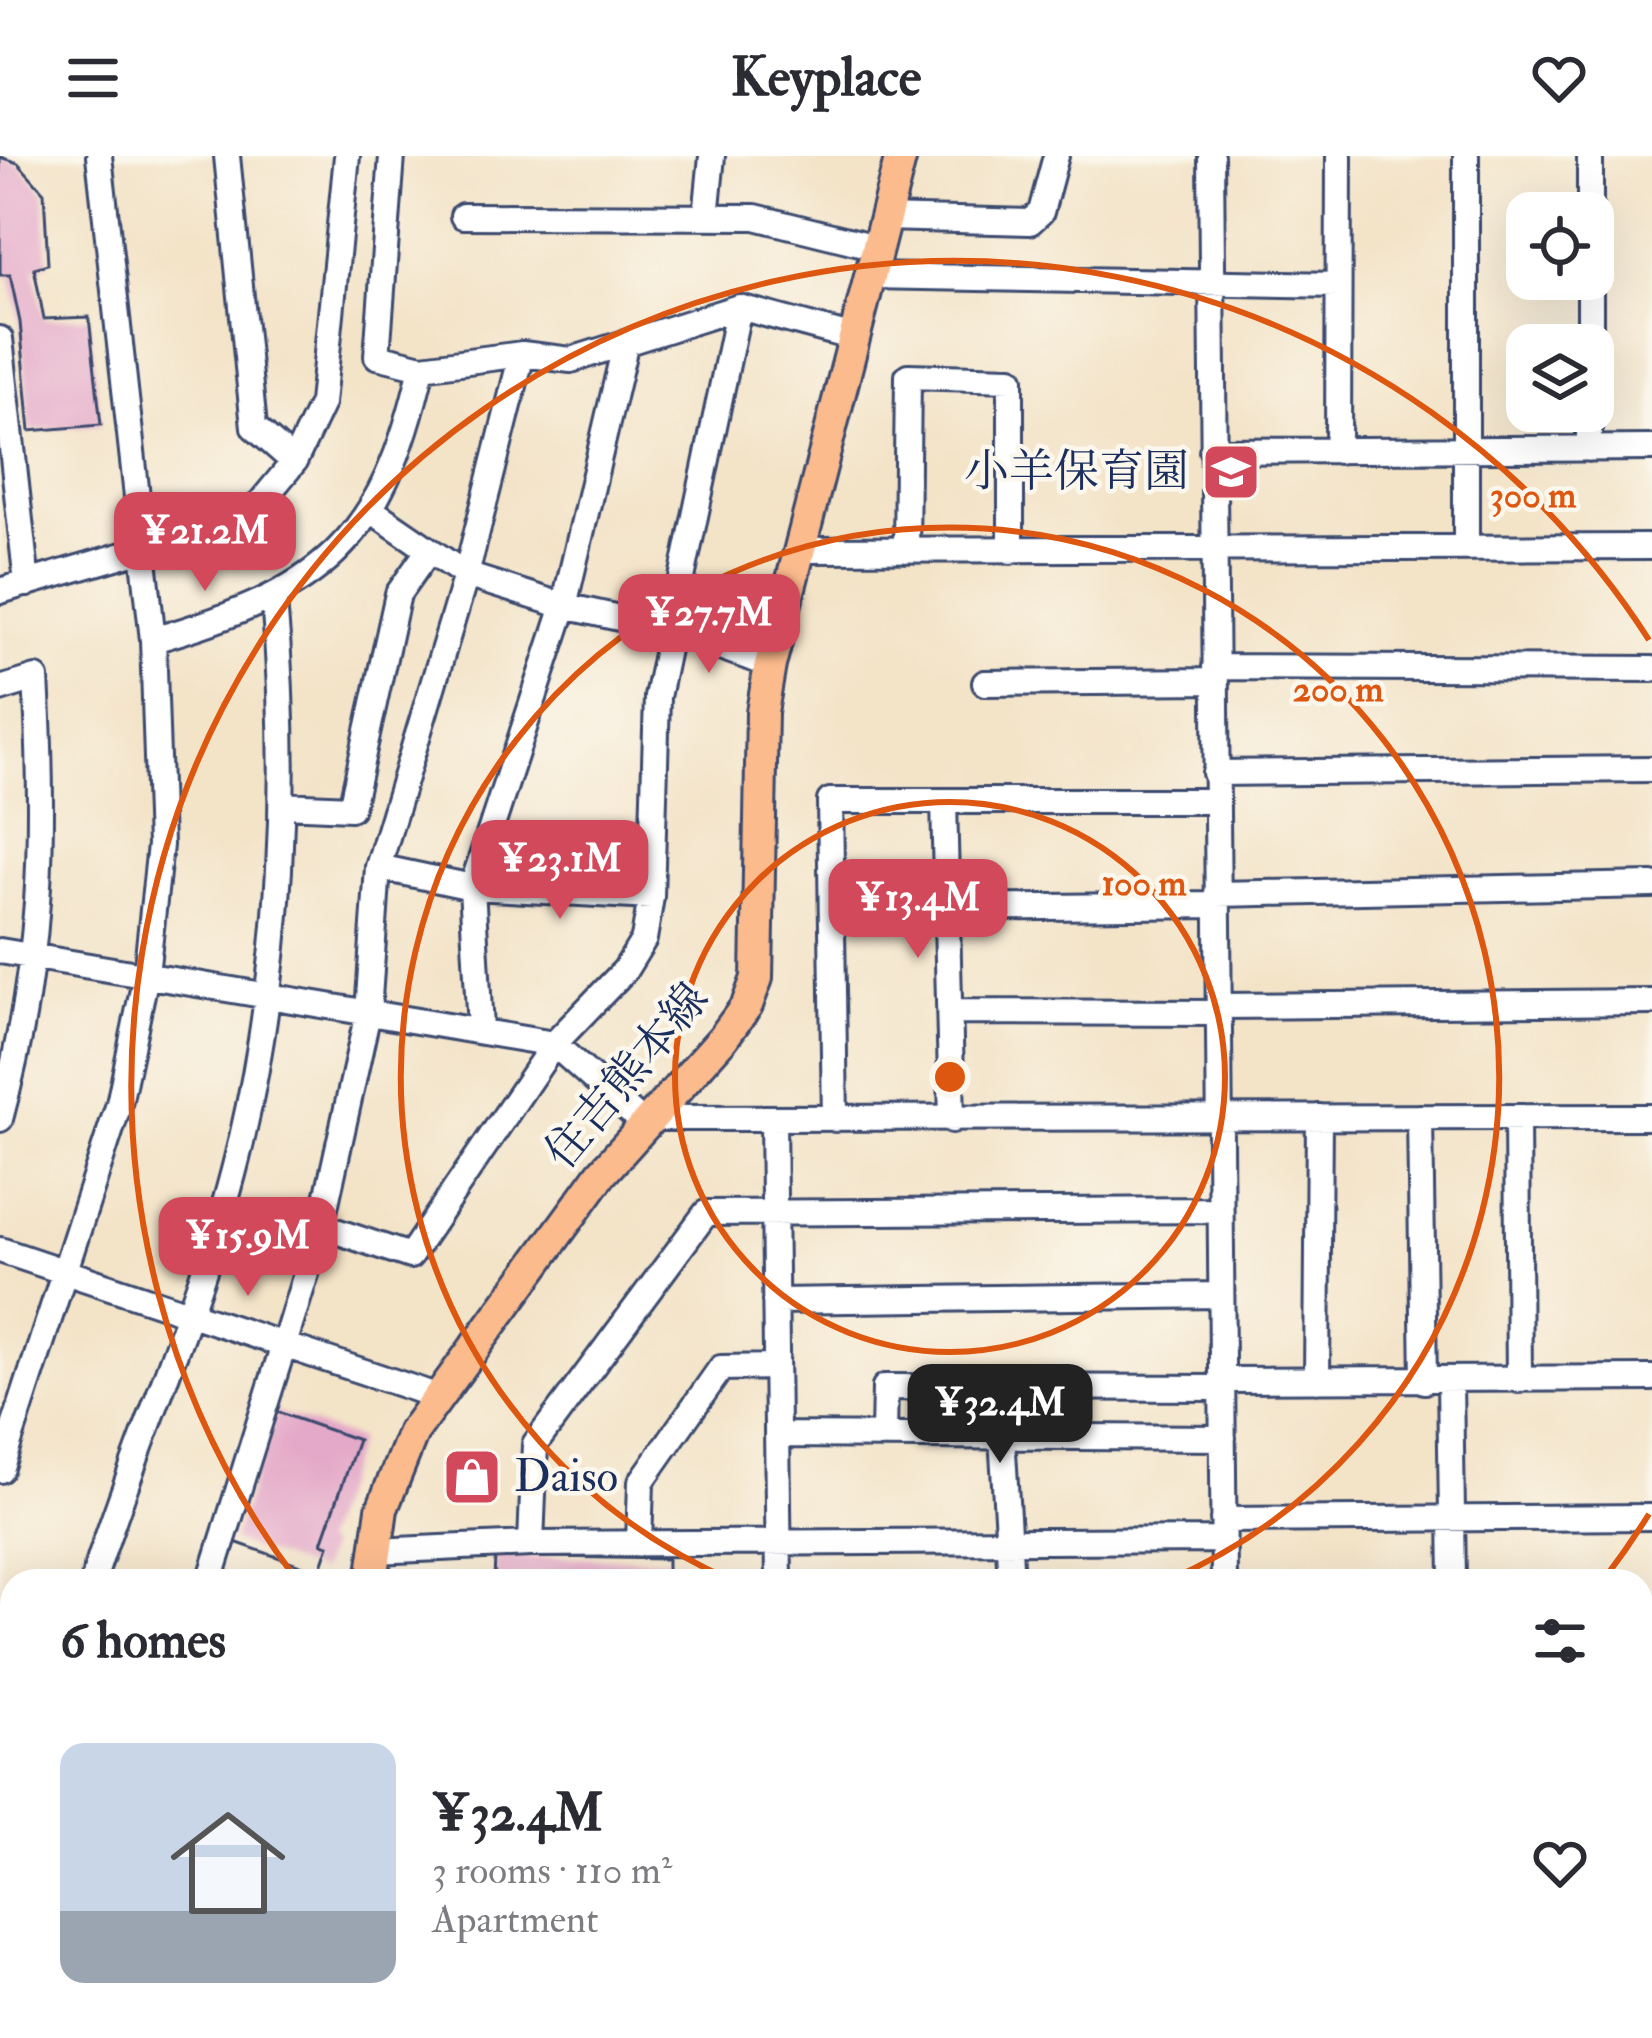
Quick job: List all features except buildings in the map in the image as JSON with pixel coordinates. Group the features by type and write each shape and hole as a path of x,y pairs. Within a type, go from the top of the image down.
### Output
{"main road":[{"name":"住吉熊本線","path":"373,1566 395,1467 436,1396 645,1120 723,1038 747,1005 757,978 762,712 770,665 901,156"}],"street":[{"path":"0,1470 119,1104 146,975 160,845 153,640 99,156"},
{"path":"227,156 254,427 293,462"},
{"path":"0,591 142,549 256,508 293,462 322,404 347,156"},
{"path":"392,156 377,356 422,368 522,354 571,360 739,307 851,337"},
{"path":"706,217 712,156"},
{"path":"876,247 1030,222 1041,212 1056,156"},
{"path":"1211,156 1224,1569"},
{"path":"1338,451 1339,156"},
{"path":"1466,156 1466,547"},
{"path":"1590,156 1590,192"},
{"path":"464,216 770,218 876,247 1212,282 1339,285"},
{"path":"321,1226 410,1256 554,1044 625,970 644,939 651,897 657,698 739,307"},
{"path":"0,339 27,584"},
{"path":"480,1028 472,886 564,606 626,346"},
{"path":"214,1569 321,1226 368,1013 378,867 466,574 522,354"},
{"path":"153,640 274,600 345,545 371,510 405,443 422,368"},
{"path":"906,550 908,376 1011,379 1011,550"},
{"path":"1589,432 1589,449"},
{"path":"1213,452 1652,448"},
{"path":"371,510 466,574 564,606 670,629 770,665"},
{"path":"799,550 1652,547"},
{"path":"283,806 351,808 398,594 429,550"},
{"path":"97,1569 191,1311 241,1142 266,997 283,806 274,600"},
{"path":"985,683 1214,674 1652,669"},
{"path":"0,689 36,678 42,820 36,956 0,1119"},
{"path":"1216,773 1652,769"},
{"path":"835,1119 830,801 1216,801"},
{"path":"944,801 952,1120"},
{"path":"378,867 472,886 651,897"},
{"path":"947,908 1652,885"},
{"path":"0,951 554,1044 645,1120 1652,1117"},
{"path":"950,1012 1652,1001"},
{"path":"1317,1380 1319,1117"},
{"path":"1420,1117 1424,1381"},
{"path":"1516,1117 1519,1380"},
{"path":"773,1121 779,1569"},
{"path":"531,1544 535,1444 706,1214 1220,1210"},
{"path":"0,1250 436,1396"},
{"path":"775,1301 1221,1295"},
{"path":"639,1544 641,1482 721,1368 776,1367"},
{"path":"884,1435 884,1387 1652,1378"},
{"path":"1450,1381 1453,1569"},
{"path":"777,1435 1222,1438"},
{"path":"1002,1436 1010,1569"},
{"path":"373,1566 531,1544 1009,1541 1452,1517 1652,1517"}],"place":[{"name":"小羊保育園","path":"1231,472"},
{"name":"Daiso","path":"472,1477"}]}
